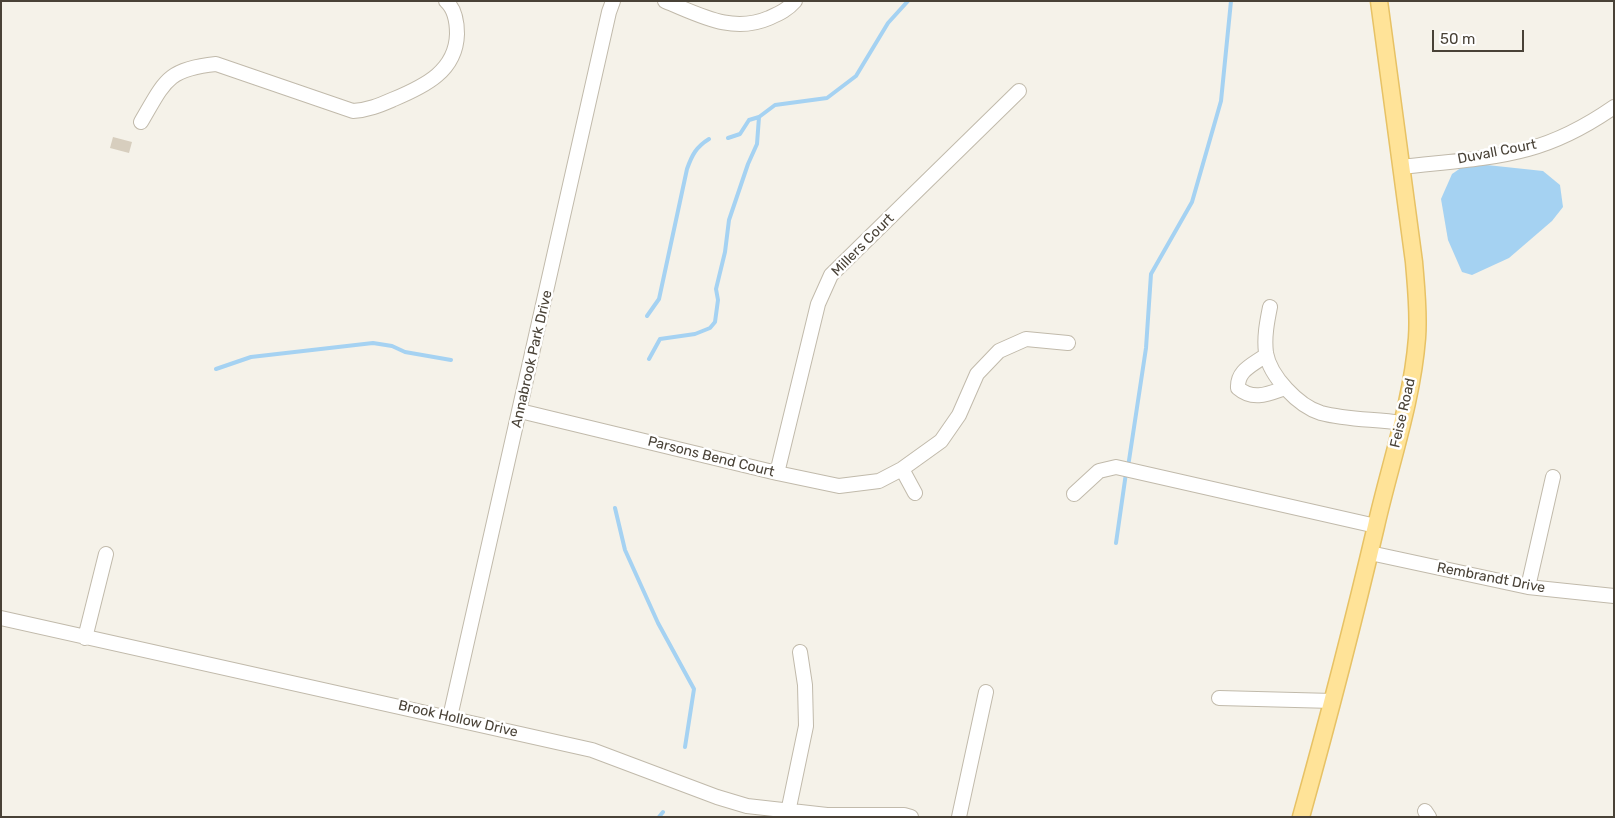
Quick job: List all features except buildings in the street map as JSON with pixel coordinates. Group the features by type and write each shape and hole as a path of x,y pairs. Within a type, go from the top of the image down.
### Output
{"main road":[{"name":"Feise Road","path":"1302,817 1402,424 1413,371 1417,338 1418,304 1414,262 1379,1"}],"street":[{"path":"141,122 169,78 180,71 196,66 216,64 354,111 367,110 415,90 437,77 450,62 456,45 457,22 446,1"},
{"name":"Annabrook Park Drive","path":"450,717 613,1"},
{"path":"665,1 715,22 756,24 786,10 795,1"},
{"name":"Millers Court","path":"777,473 818,304 831,275 1019,91"},
{"name":"Duvall Court","path":"1402,167 1491,156 1528,149 1561,137 1614,107"},
{"path":"1270,307 1265,339 1266,355 1279,381 1285,388 1309,409 1322,413 1402,424"},
{"name":"Parsons Bend Court","path":"520,411 777,473 839,486 879,481 902,469 941,441 959,415 977,374 999,351 1026,339 1068,343"},
{"path":"1266,355 1242,371 1237,381 1238,388 1254,397 1285,388"},
{"path":"1074,494 1099,471 1116,467 1376,526"},
{"path":"902,469 915,493"},
{"path":"1528,588 1553,476"},
{"name":"Rembrandt Drive","path":"1370,552 1528,588 1614,596"},
{"path":"86,638 106,554"},
{"name":"Brook Hollow Drive","path":"1,618 592,750 717,797 747,806 788,814 904,815 911,817"},
{"path":"788,814 806,726 805,685 800,652"},
{"path":"959,817 986,692"},
{"path":"1219,698 1333,701"}],"water":[{"path":"1468,163 1543,171 1560,185 1563,207 1552,221 1509,258 1472,275 1462,272 1448,240 1441,199 1452,174"}],"waterway":[{"path":"649,359 660,339 695,334 710,328 715,322 718,300 716,289 725,252 729,220 748,164 757,144 759,117 775,105 827,98 856,76 888,23 908,1"},
{"path":"1128,467 1146,348 1151,274 1192,202 1221,101 1231,1"},
{"path":"728,138 740,134 749,120 759,117"},
{"path":"647,316 659,299 687,169 695,152 709,139"},
{"path":"216,369 251,357 373,343 392,346 405,352 451,360"},
{"path":"1116,543 1126,473"},
{"path":"615,508 625,550 658,623 694,689 685,747"},
{"path":"659,817 663,812"}]}
